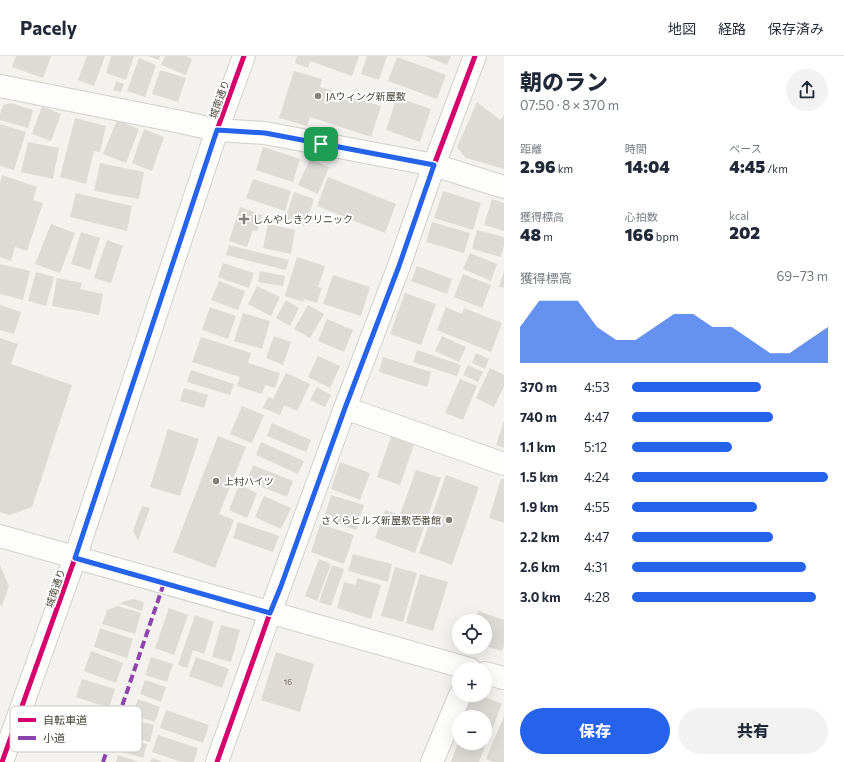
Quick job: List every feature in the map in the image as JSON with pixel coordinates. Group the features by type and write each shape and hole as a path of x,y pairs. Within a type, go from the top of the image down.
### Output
{"street":[{"name":"城南通り","path":"22,706 75,558 217,130 244,56"},
{"path":"218,762 270,613 399,266 474,56"},
{"path":"0,86 217,130 265,133 434,165 504,187"},
{"path":"345,408 504,464"},
{"path":"0,536 452,664"},
{"path":"492,675 504,678"},
{"path":"432,762 457,702"},
{"name":"城南通り","path":"2,762 10,740"}],"building":[{"path":"16,56 51,56 43,78 12,67"},
{"path":"87,56 105,56 94,86 78,80"},
{"path":"111,56 134,56 126,80 106,73"},
{"path":"148,56 160,56 159,60"},
{"path":"165,56 186,56 192,59 186,75 161,65"},
{"path":"297,56 359,56 352,76 310,61 308,68 295,63"},
{"path":"367,56 387,56 379,80 361,74"},
{"path":"425,56 451,56 447,65"},
{"path":"397,57 446,75 437,99 388,81"},
{"path":"139,58 156,65 145,97 127,91"},
{"path":"160,70 186,78 178,102 152,94"},
{"name":"JAウィング新屋敷","path":"294,71 322,79 320,87 381,106 371,137 310,117 307,126 279,118"},
{"path":"116,81 124,84 121,92 113,90"},
{"path":"397,97 431,109 420,142 386,130"},
{"path":"477,102 500,120 504,115 504,169 466,158 457,147"},
{"path":"11,103 33,110 28,128 0,120 3,105"},
{"path":"42,106 61,114 51,141 32,134"},
{"path":"75,118 106,126 100,152 94,151 86,184 60,177"},
{"path":"117,120 139,129 126,163 103,154"},
{"path":"0,124 26,132 14,170 0,166"},
{"path":"144,129 164,137 152,171 132,163"},
{"path":"28,142 59,148 53,179 21,172"},
{"path":"263,147 300,159 293,182 256,170"},
{"path":"310,159 329,167 318,194 298,185"},
{"path":"100,163 144,172 139,199 94,191"},
{"path":"2,175 37,187 33,200 43,203 27,251 15,247 11,261 0,257 0,183"},
{"path":"328,177 396,204 385,233 317,206"},
{"path":"253,179 291,191 285,211 246,198"},
{"path":"443,191 481,203 473,230 434,218"},
{"path":"294,192 314,199 305,226 285,219"},
{"path":"76,193 132,206 127,231 70,217"},
{"path":"492,199 504,203 504,231 484,225"},
{"path":"240,207 262,215 257,231 253,230 247,247 229,241"},
{"path":"432,222 470,233 464,253 426,242"},
{"path":"51,224 75,233 60,273 35,264"},
{"path":"268,224 295,230 291,254 263,248"},
{"path":"477,230 504,237 501,257 472,249"},
{"path":"81,232 100,238 90,270 71,264"},
{"path":"107,240 123,246 111,283 94,278"},
{"path":"229,245 289,260 286,270 226,255"},
{"path":"470,253 497,264 491,281 463,269"},
{"path":"297,257 325,266 318,287 322,288 317,303 304,299 303,302 285,296"},
{"path":"223,263 254,273 249,288 218,277"},
{"path":"0,264 30,271 23,300 0,294"},
{"path":"417,266 452,279 447,294 411,281"},
{"path":"260,271 285,276 283,286 258,282"},
{"path":"504,271 504,288 499,287"},
{"path":"36,272 54,277 46,306 28,301"},
{"path":"463,274 491,285 482,308 454,297"},
{"path":"333,275 370,287 361,316 323,304"},
{"path":"57,278 82,283 80,289 103,294 99,315 52,306"},
{"path":"219,281 245,291 238,310 211,300"},
{"path":"257,286 280,297 271,316 248,304"},
{"path":"405,293 436,304 421,345 390,334"},
{"path":"286,300 299,308 290,326 276,318"},
{"path":"0,305 21,312 14,334 0,330"},
{"path":"308,305 324,314 310,338 294,329"},
{"path":"210,307 236,316 228,339 202,330"},
{"path":"446,307 462,314 464,308 502,323 491,352 437,330"},
{"path":"243,313 270,321 262,349 234,341"},
{"path":"327,319 353,330 344,352 318,341"},
{"path":"274,336 291,342 283,365 266,358"},
{"path":"442,336 466,347 459,362 435,351"},
{"path":"201,337 251,353 248,363 280,373 275,388 265,385 262,394 237,386 240,377 192,362"},
{"path":"0,338 18,344 11,364 72,385 32,507 10,515 0,512"},
{"path":"417,350 461,365 457,376 413,362"},
{"path":"476,353 489,359 485,369 472,363"},
{"path":"318,356 340,366 330,388 308,377"},
{"path":"383,357 431,372 427,387 379,372"},
{"path":"468,365 483,372 478,382 463,375"},
{"path":"490,368 504,375 504,386 494,407 476,398"},
{"path":"191,370 234,384 230,395 187,382"},
{"path":"286,373 310,384 297,411 284,405 280,415 263,408 268,397 273,399"},
{"path":"460,379 477,386 463,420 445,413"},
{"path":"317,387 331,395 325,407 310,400"},
{"path":"184,388 208,395 204,408 180,401"},
{"path":"242,406 264,415 252,443 230,434"},
{"path":"504,421 504,448 496,445"},
{"path":"272,423 311,440 306,452 267,436"},
{"path":"168,429 199,439 180,496 150,487"},
{"path":"392,434 415,442 400,485 377,477"},
{"name":"上村ハイツ","path":"218,436 246,447 219,514 234,520 215,568 173,552"},
{"path":"261,442 304,461 298,474 256,455"},
{"path":"340,462 370,473 360,500 331,489"},
{"path":"253,465 293,481 287,497 247,481"},
{"path":"416,470 441,478 415,553 375,538 385,510 400,515"},
{"name":"さくらヒルズ新屋敷壱番館","path":"446,475 479,487 452,565 419,553"},
{"path":"501,479 504,479 504,523 489,518"},
{"path":"239,485 257,493 247,518 229,510"},
{"path":"331,495 364,505 356,530 324,519"},
{"path":"264,496 291,508 281,529 255,517"},
{"path":"142,506 150,508 138,541 133,531"},
{"path":"238,522 279,536 273,552 233,538"},
{"path":"320,524 354,535 344,564 311,552"},
{"path":"353,554 392,564 388,582 348,571"},
{"path":"319,559 331,564 317,601 305,596"},
{"path":"0,565 9,586 2,606 0,605"},
{"path":"332,565 344,569 331,606 319,602"},
{"path":"395,567 417,573 403,622 381,616"},
{"path":"420,574 448,582 433,631 406,623"},
{"path":"357,578 381,585 371,619 337,608 344,582 356,585"},
{"path":"133,599 144,602 142,611 119,603"},
{"path":"118,606 141,613 135,634 102,624 107,610"},
{"path":"169,608 188,615 174,655 155,648"},
{"path":"478,611 487,614 477,614"},
{"path":"195,615 214,622 204,654 193,650 187,668 178,665"},
{"path":"492,616 504,620 504,645 502,651 492,648"},
{"path":"221,625 240,630 231,662 212,657"},
{"path":"100,628 133,639 127,658 94,647"},
{"path":"91,651 123,663 116,683 84,671"},
{"path":"276,652 314,664 300,712 261,700"},
{"path":"151,657 173,664 167,682 145,675"},
{"path":"196,657 229,669 222,688 189,676"},
{"path":"82,679 115,689 110,706 103,706 76,697"},
{"path":"145,680 166,687 161,702 140,694"},
{"path":"138,699 160,707 155,722 142,718 142,706 135,706"},
{"path":"492,700 502,704 492,729 492,710 461,710 464,702 492,702"},
{"path":"166,710 209,725 203,743 160,728"},
{"path":"504,716 504,762 493,762 486,759 490,750 492,750 492,745"},
{"path":"142,722 154,725 150,742 142,740"},
{"path":"158,735 198,748 194,762 181,762 152,752"},
{"path":"142,743 147,744 143,758 121,752 142,752"},
{"path":"455,750 484,750 479,762 451,762"},
{"path":"118,755 139,762 116,762"},
{"path":"152,758 163,762 150,762"}],"marked path":[{"path":"122,706 164,583"},
{"path":"103,762 106,752"}],"cycle path":[{"path":"22,706 75,558 217,130 244,56"},
{"path":"217,762 270,613 399,266 434,165 475,56"},
{"path":"2,762 10,740"}],"place":[{"name":"JAウィング新屋敷","path":"318,96"},
{"name":"しんやしきクリニック","path":"244,219"},
{"name":"上村ハイツ","path":"216,481"},
{"name":"さくらヒルズ新屋敷壱番館","path":"449,520"}],"route":[{"path":"217,130 265,133 321,144 434,165 399,266 270,613 75,558 217,130"}]}
